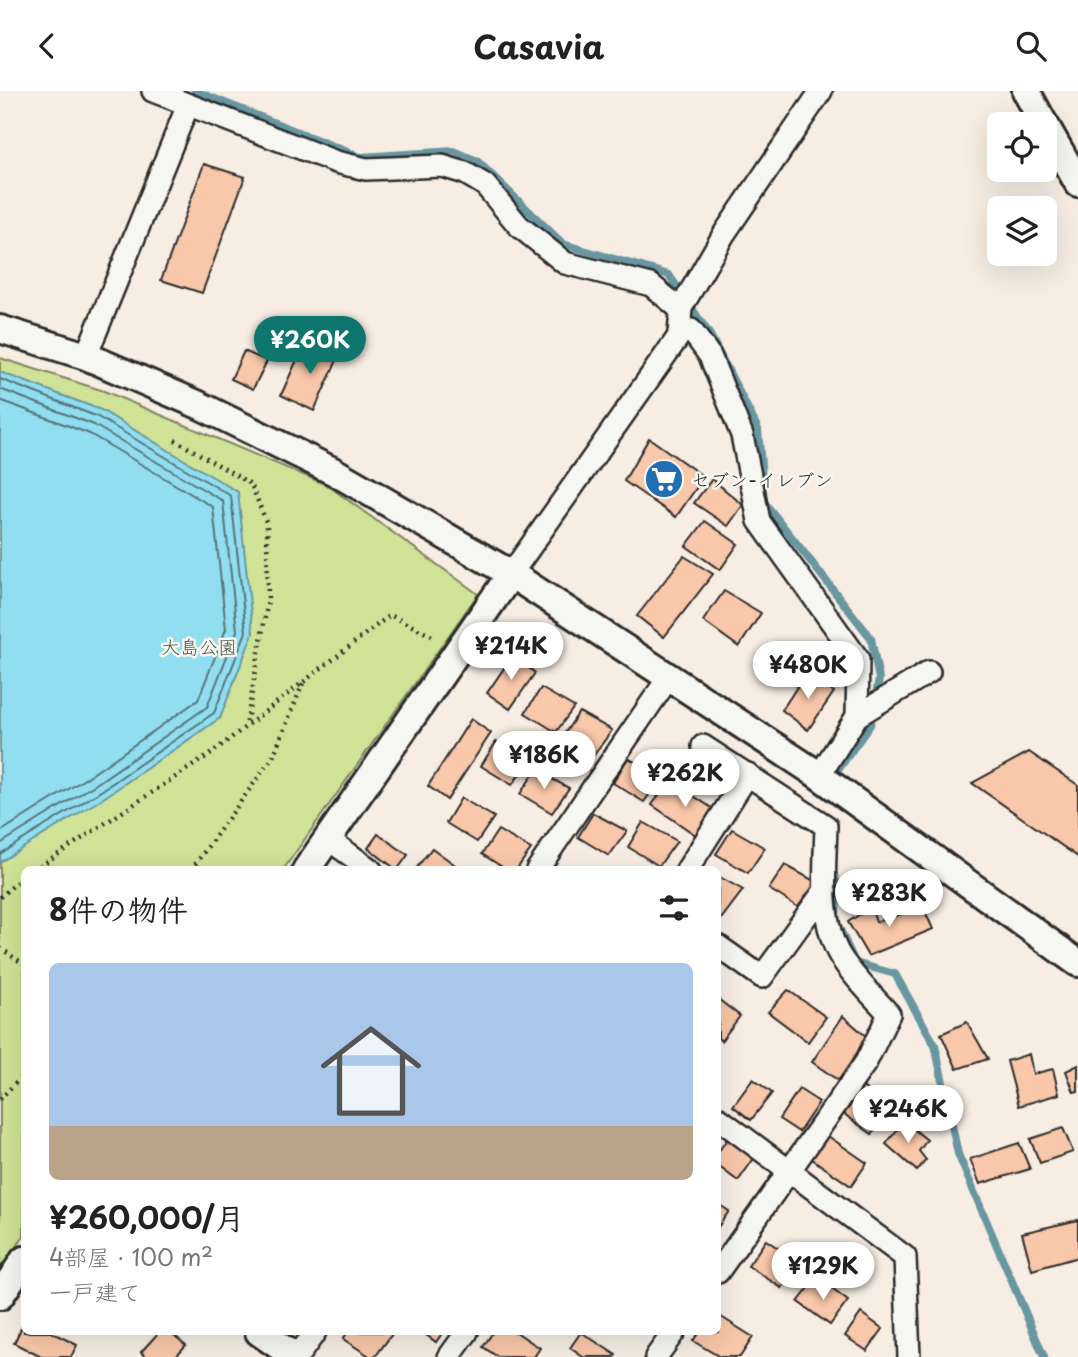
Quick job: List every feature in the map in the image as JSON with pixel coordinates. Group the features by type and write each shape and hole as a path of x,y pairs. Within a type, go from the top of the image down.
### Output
{"street":[{"path":"153,91 336,162 366,169 442,166 465,173 485,185 519,226 565,263 651,285 680,316 709,356 742,435 759,521 858,659 858,715"},
{"path":"309,866 679,336 680,316 695,284 724,234 821,91"},
{"path":"1026,91 1038,112"},
{"path":"86,356 188,105"},
{"path":"1057,146 1078,183"},
{"path":"0,329 86,356 199,405 333,471 511,574 819,776 1078,963"},
{"path":"819,776 858,715 929,673"},
{"path":"540,866 669,677"},
{"path":"703,746 826,826 825,890 831,935 839,954 889,1014 866,1062 721,1268"},
{"path":"690,866 748,774"},
{"path":"328,839 365,866"},
{"path":"721,948 762,977 825,890"},
{"path":"721,1125 790,1170 905,1257 909,1357"},
{"path":"0,1296 21,1264"},
{"path":"263,1335 296,1357 313,1335"},
{"path":"449,1357 465,1335"},
{"path":"656,1357 672,1335"}],"path":[{"path":"175,440 251,484 267,524 268,600 246,727"},
{"path":"40,866 209,755 390,615 459,649"},
{"path":"194,866 273,757 303,683"},
{"path":"0,897 21,879"},
{"path":"0,948 21,962"},
{"path":"0,1100 21,1077"}],"green space":[{"name":"大島公園","path":"0,358 104,391 327,485 478,594 286,866 21,866 21,1240 0,1271"}],"water":[{"path":"0,372 101,410 238,492 253,633 220,718 105,797 0,862"}],"building":[{"path":"204,164 245,177 202,293 161,280"},
{"path":"305,342 339,356 314,411 281,395"},
{"path":"244,351 267,361 253,389 231,379"},
{"name":"セブン-イレブン","path":"649,438 704,477 676,517 624,481"},
{"path":"712,479 743,505 728,526 694,503"},
{"path":"705,521 738,544 720,570 686,546"},
{"path":"684,556 713,574 664,637 637,616"},
{"path":"724,591 761,613 739,647 703,621"},
{"path":"513,655 535,673 510,709 487,693"},
{"path":"806,673 834,692 808,730 782,710"},
{"path":"541,688 574,707 556,732 525,713"},
{"path":"579,712 612,730 594,755 563,736"},
{"path":"471,719 491,733 447,800 428,786"},
{"path":"496,742 530,760 512,785 481,766"},
{"path":"1029,752 1078,785 1078,857 972,783"},
{"path":"628,758 662,777 644,802 613,783"},
{"path":"536,770 569,788 552,813 520,794"},
{"path":"669,780 718,812 700,838 652,805"},
{"path":"461,798 494,817 477,842 446,823"},
{"path":"593,813 627,831 609,856 578,837"},
{"path":"643,822 677,841 659,866 628,847"},
{"path":"732,829 765,848 748,873 716,854"},
{"path":"498,830 531,849 519,866 501,866 482,854"},
{"path":"378,834 408,855 400,866 392,866 368,848"},
{"path":"432,848 457,866 418,866"},
{"path":"785,865 818,883 801,909 769,889"},
{"path":"721,878 743,890 721,919"},
{"path":"871,907 876,922 923,907 933,929 868,956 848,922"},
{"path":"788,990 826,1017 808,1042 768,1012"},
{"path":"721,1001 740,1016 721,1041"},
{"path":"843,1016 867,1037 839,1081 812,1062"},
{"path":"967,1022 988,1059 957,1069 941,1034"},
{"path":"1029,1054 1033,1074 1053,1069 1059,1094 1019,1106 1007,1061"},
{"path":"1078,1065 1078,1091 1074,1092 1066,1071"},
{"path":"753,1079 772,1093 751,1120 733,1106"},
{"path":"863,1087 890,1109 872,1134 844,1114"},
{"path":"799,1089 819,1102 799,1132 779,1119"},
{"path":"904,1121 927,1140 919,1151 926,1160 917,1171 886,1144"},
{"path":"1063,1128 1073,1152 1040,1163 1030,1139"},
{"path":"828,1136 867,1163 851,1186 812,1159"},
{"path":"728,1138 755,1157 738,1181 721,1168 721,1148"},
{"path":"1019,1143 1030,1169 980,1184 970,1159"},
{"path":"721,1206 729,1211 721,1223"},
{"path":"1078,1220 1078,1257 1032,1270 1022,1233"},
{"path":"766,1240 799,1262 782,1288 748,1266"},
{"path":"817,1278 848,1301 830,1325 798,1302"},
{"path":"861,1313 883,1329 867,1351 845,1336"},
{"path":"721,1317 753,1337 740,1357 720,1357 693,1341 697,1335 721,1335"},
{"path":"21,1328 21,1335 57,1335 77,1345 71,1357 41,1357 14,1343"},
{"path":"156,1335 174,1335 186,1345 175,1357 147,1357 141,1352"},
{"path":"346,1335 391,1335 375,1357 343,1339"},
{"path":"426,1335 441,1335 436,1342"},
{"path":"491,1335 520,1335 540,1348 534,1357 498,1357 483,1347"},
{"path":"579,1335 586,1335 616,1355 583,1357 570,1348"}],"waterway":[{"path":"195,91 360,157 454,151 477,161 563,244 669,275 710,335 758,429 764,502 871,638 879,679 870,725 833,777"},
{"path":"832,870 837,883 836,921 855,963 895,974 935,1045 958,1154 1044,1357"}],"place":[{"name":"セブン-イレブン","path":"664,479"}]}
